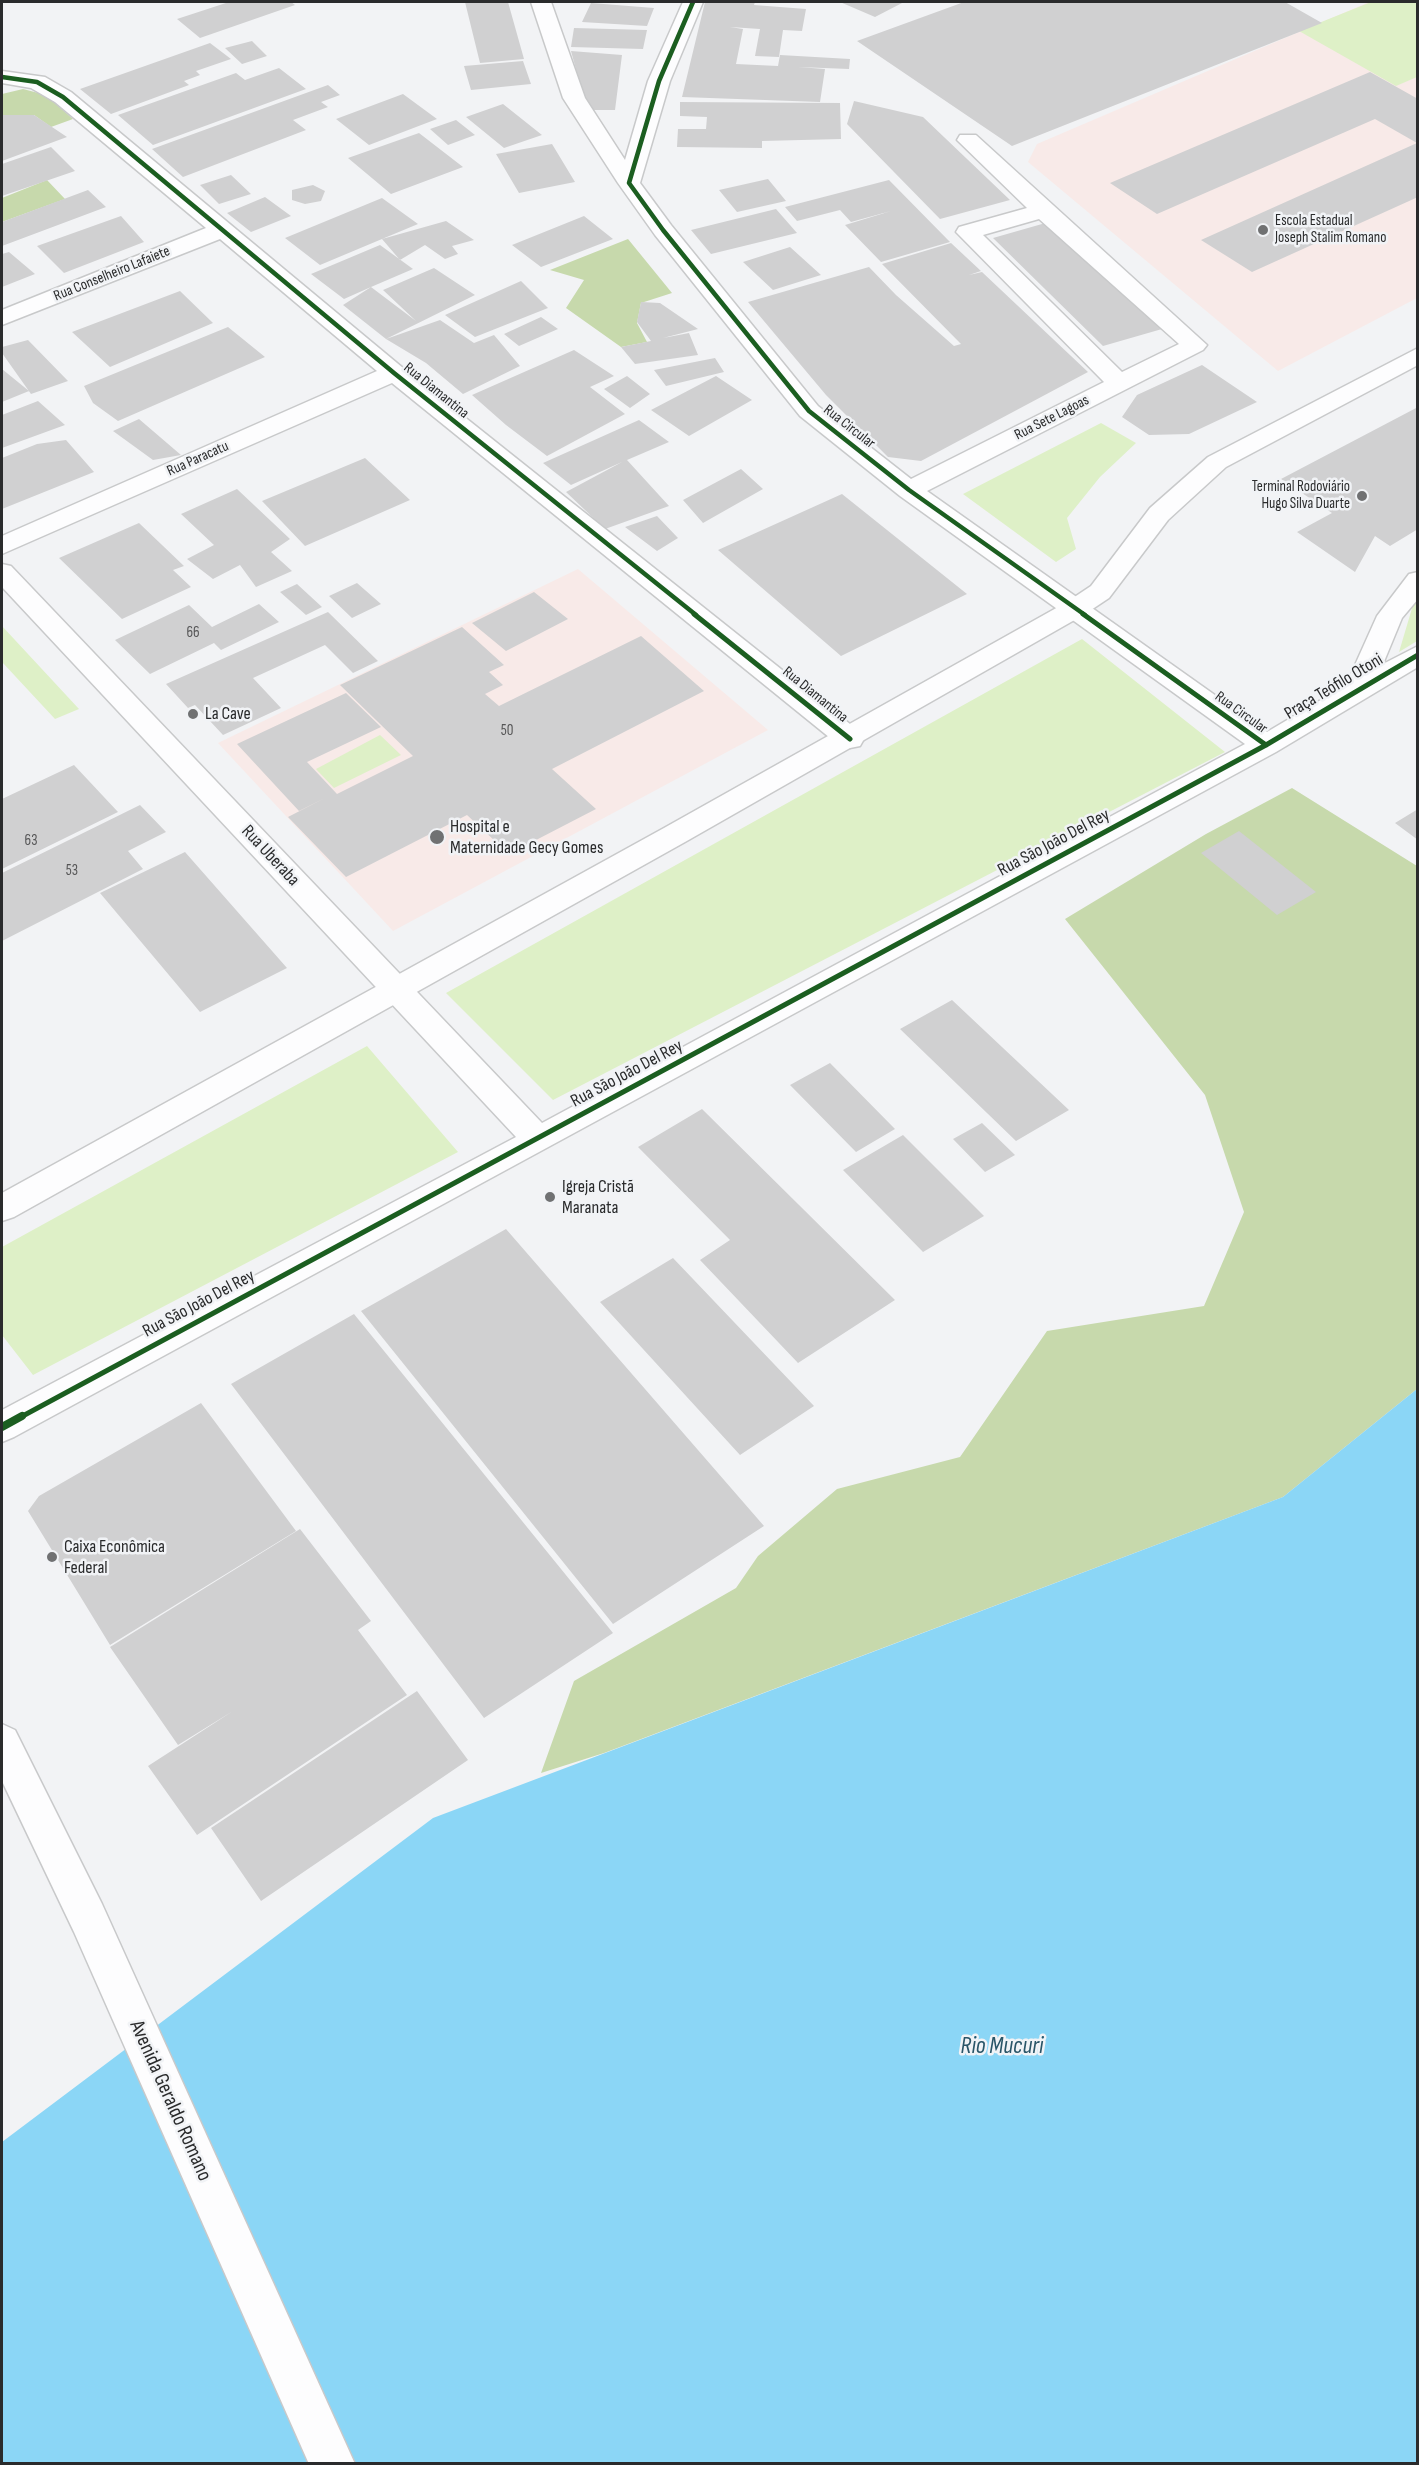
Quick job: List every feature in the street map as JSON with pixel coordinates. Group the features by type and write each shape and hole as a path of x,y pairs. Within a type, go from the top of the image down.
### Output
{"street":[{"name":"Rua Circular","path":"541,2 574,98 629,183 663,230 809,411 909,490 1266,745"},
{"path":"629,183 659,81 693,2"},
{"name":"Rua Diamantina","path":"2,77 37,82 63,97 394,373 850,739"},
{"path":"968,140 1043,211"},
{"path":"1043,211 967,232 1119,383"},
{"name":"Rua Sete Lagoas","path":"909,490 1195,345 1043,211"},
{"name":"Rua Conselheiro Lafaiete","path":"2,318 222,230"},
{"path":"2,1208 395,988 850,739 1076,608 1100,592 1159,514 1217,462 1418,355"},
{"name":"Rua Paracatu","path":"2,546 394,373"},
{"name":"Rua Uberaba","path":"2,573 538,1140"},
{"path":"1358,690 1390,616 1418,580"},
{"name":"Praça Teófilo Otoni","path":"1266,745 1418,655"},
{"name":"Rua São João Del Rey","path":"2,1427 538,1140 1266,745"},
{"name":"Avenida Geraldo Romano","path":"2,1742 88,1918 332,2463"}],"shaded area":[{"name":"Escola Estadual Joseph Stalim Romano","path":"1369,2 1417,2 1417,298 1278,371 1028,162 1037,144"},
{"name":"Hospital e Maternidade Gecy Gomes","path":"578,569 768,730 393,931 218,743"}],"green space":[{"path":"1371,2 1417,2 1417,77 1396,86 1299,31"},
{"path":"23,89 46,95 73,119 51,127 34,115 2,115 2,94"},
{"path":"47,180 65,199 2,222 2,198"},
{"path":"628,239 672,293 641,303 637,323 647,342 621,347 566,308 584,280 550,270"},
{"path":"1101,423 1136,443 1100,477 1067,518 1076,549 1056,562 963,494"},
{"path":"1417,599 1417,641 1399,652 1413,605"},
{"path":"2,626 79,709 55,719 2,662"},
{"path":"1082,639 1225,752 553,1100 446,993"},
{"path":"380,735 401,755 334,788 316,769"},
{"path":"1292,788 1417,866 1417,1389 1283,1497 604,1753 541,1773 574,1681 736,1588 758,1556 837,1489 960,1457 1047,1331 1204,1306 1244,1212 1205,1095 1065,919 1206,834"},
{"path":"367,1046 458,1152 33,1375 2,1335 2,1247"}],"water":[{"name":"Rio Mucuri","path":"1417,1389 1417,2463 2,2464 2,2142 433,1818 1283,1497"}],"building":[{"path":"229,2 291,2 295,5 200,38 177,19"},
{"path":"465,2 508,2 524,59 480,63"},
{"path":"705,2 755,2 754,5 806,9 802,31 783,30 779,57 755,56 760,29 730,27 743,29 736,64 778,66 780,55 850,59 849,69 798,67 825,69 820,102 682,97"},
{"path":"840,2 904,2 875,17"},
{"path":"964,2 1285,2 1322,23 1012,146 857,41"},
{"path":"591,3 654,8 647,26 582,22"},
{"path":"574,28 647,30 643,49 571,47"},
{"path":"252,41 267,56 242,64 225,48"},
{"path":"210,43 231,59 196,71 200,75 184,81 189,85 111,114 80,89"},
{"path":"571,51 622,55 615,110 587,110"},
{"path":"523,61 531,84 471,90 464,66"},
{"path":"279,68 306,89 153,145 118,115 236,73 245,80"},
{"path":"1370,72 1418,99 1418,197 1252,272 1201,240 1417,143 1375,119 1157,214 1110,183"},
{"path":"328,85 340,95 321,102 328,107 293,120 306,130 183,177 152,149"},
{"path":"403,94 437,119 369,145 336,119"},
{"path":"854,101 923,117 1010,200 940,219 847,124"},
{"path":"680,102 840,103 841,139 762,141 762,148 677,147 678,129 706,129 707,117 680,116"},
{"path":"503,104 542,135 504,148 466,117"},
{"path":"2,115 34,115 67,137 2,161"},
{"path":"456,120 475,135 448,145 430,129"},
{"path":"419,133 463,167 391,194 348,158"},
{"path":"552,144 575,182 519,193 496,154"},
{"path":"51,147 75,171 2,196 2,164"},
{"path":"231,175 251,194 219,204 200,185"},
{"path":"768,179 786,201 737,212 719,190"},
{"path":"889,180 950,242 881,262 845,225 891,211 851,222 840,210 797,221 785,207"},
{"path":"313,185 325,191 321,201 305,204 292,200 292,190"},
{"path":"88,190 106,207 2,246 2,222"},
{"path":"265,197 291,216 251,232 227,213"},
{"path":"382,198 418,224 320,265 285,238"},
{"path":"776,209 797,233 711,254 691,230"},
{"path":"121,216 144,242 64,273 37,246"},
{"path":"584,216 613,239 541,267 512,245"},
{"path":"446,221 474,240 452,246 458,254 445,259 425,245 400,260 382,239"},
{"path":"1049,222 1162,329 1103,346 993,238"},
{"path":"951,243 981,271 969,275 982,272 1088,372 921,461 888,457 826,395 748,302 869,267 896,295 954,346 961,344 882,264"},
{"path":"380,245 413,269 344,299 311,274"},
{"path":"790,247 821,275 773,290 743,262"},
{"path":"9,252 35,274 2,287 2,254"},
{"path":"434,268 475,295 386,339 343,305 371,287 416,321 383,290"},
{"path":"521,281 548,308 475,337 445,315"},
{"path":"180,291 213,323 110,367 72,332"},
{"path":"641,302 660,303 698,329 663,338 689,333 698,355 635,364 621,347 651,341 637,322"},
{"path":"541,317 558,329 519,346 504,334"},
{"path":"440,320 474,343 494,335 520,366 463,394 426,363 386,339"},
{"path":"228,327 265,357 118,421 93,403 84,386"},
{"path":"28,340 68,381 31,394 2,353 2,347"},
{"path":"574,350 614,376 590,387 625,414 547,456 506,425 472,395"},
{"path":"715,358 724,372 666,386 654,370"},
{"path":"1202,365 1257,402 1189,434 1149,435 1122,417 1137,395"},
{"path":"2,369 29,391 2,402"},
{"path":"627,376 650,394 630,408 604,389"},
{"path":"716,376 752,400 689,436 651,410"},
{"path":"38,401 65,425 2,448 2,415"},
{"name":"Terminal Rodoviário Hugo Silva Duarte","path":"1418,407 1418,529 1390,546 1375,536 1355,572 1297,532 1332,513 1281,479"},
{"path":"139,419 181,455 153,460 113,431"},
{"path":"639,420 669,442 627,460 669,506 605,529 566,492 622,462 571,485 543,463"},
{"path":"66,440 94,472 2,509 2,458 37,444"},
{"path":"365,458 410,500 305,546 262,501"},
{"path":"741,469 763,489 703,523 683,500"},
{"path":"237,489 290,539 271,552 292,571 256,587 240,565 213,579 187,559 214,545 181,514"},
{"path":"842,494 967,594 841,656 718,550"},
{"path":"657,516 678,538 657,551 625,527"},
{"path":"139,523 184,566 173,570 191,587 122,619 59,558"},
{"path":"357,583 381,604 352,618 329,596"},
{"path":"297,584 322,607 306,615 280,592"},
{"path":"534,592 568,619 506,651 472,623"},
{"path":"259,604 279,622 221,650 214,643 150,674 115,640 189,605 212,627"},
{"path":"328,612 378,661 353,673 325,645 253,678 281,708 223,735 195,705 188,708 166,684"},
{"path":"462,627 504,665 489,672 503,685 485,694 499,706 641,636 704,691 552,769 596,809 509,854 467,815 346,877 288,817 325,798 299,811 237,744 346,693 381,727 307,762 337,794 413,756 340,685"},
{"path":"74,765 118,812 2,869 2,799"},
{"path":"140,805 166,832 128,851 143,869 2,941 2,873"},
{"path":"1418,809 1418,840 1395,823"},
{"path":"1239,831 1316,892 1277,915 1201,853"},
{"path":"185,852 287,968 200,1012 100,893"},
{"path":"952,1000 1069,1110 1016,1141 900,1029"},
{"path":"830,1063 895,1129 856,1152 790,1085"},
{"path":"702,1109 895,1300 798,1363 700,1260 730,1240 638,1147"},
{"path":"982,1123 1015,1155 985,1172 953,1139"},
{"path":"903,1135 984,1216 923,1252 843,1170"},
{"path":"506,1229 764,1526 613,1624 361,1311"},
{"path":"673,1258 814,1406 740,1455 600,1302"},
{"path":"354,1314 613,1633 484,1718 231,1384"},
{"path":"201,1403 296,1531 110,1645 28,1511 39,1496"},
{"path":"300,1529 371,1621 358,1630 407,1695 197,1835 148,1766 233,1711 178,1745 110,1647"},
{"path":"417,1691 468,1760 261,1901 211,1828"}],"cycle path":[{"path":"693,2 659,81 629,183 663,230 809,411 909,490 1266,745"},
{"path":"2,77 37,82 63,97 394,373 850,739"},
{"path":"2,1427 538,1140 1266,745 1418,655"}],"place":[{"name":"Escola Estadual Joseph Stalim Romano","path":"1263,230"},
{"name":"Terminal Rodoviário Hugo Silva Duarte","path":"1362,496"},
{"name":"La Cave","path":"193,714"},
{"name":"Hospital e Maternidade Gecy Gomes","path":"437,837"},
{"name":"Igreja Cristã Maranata","path":"550,1197"},
{"name":"Caixa Econômica Federal","path":"52,1557"}]}
